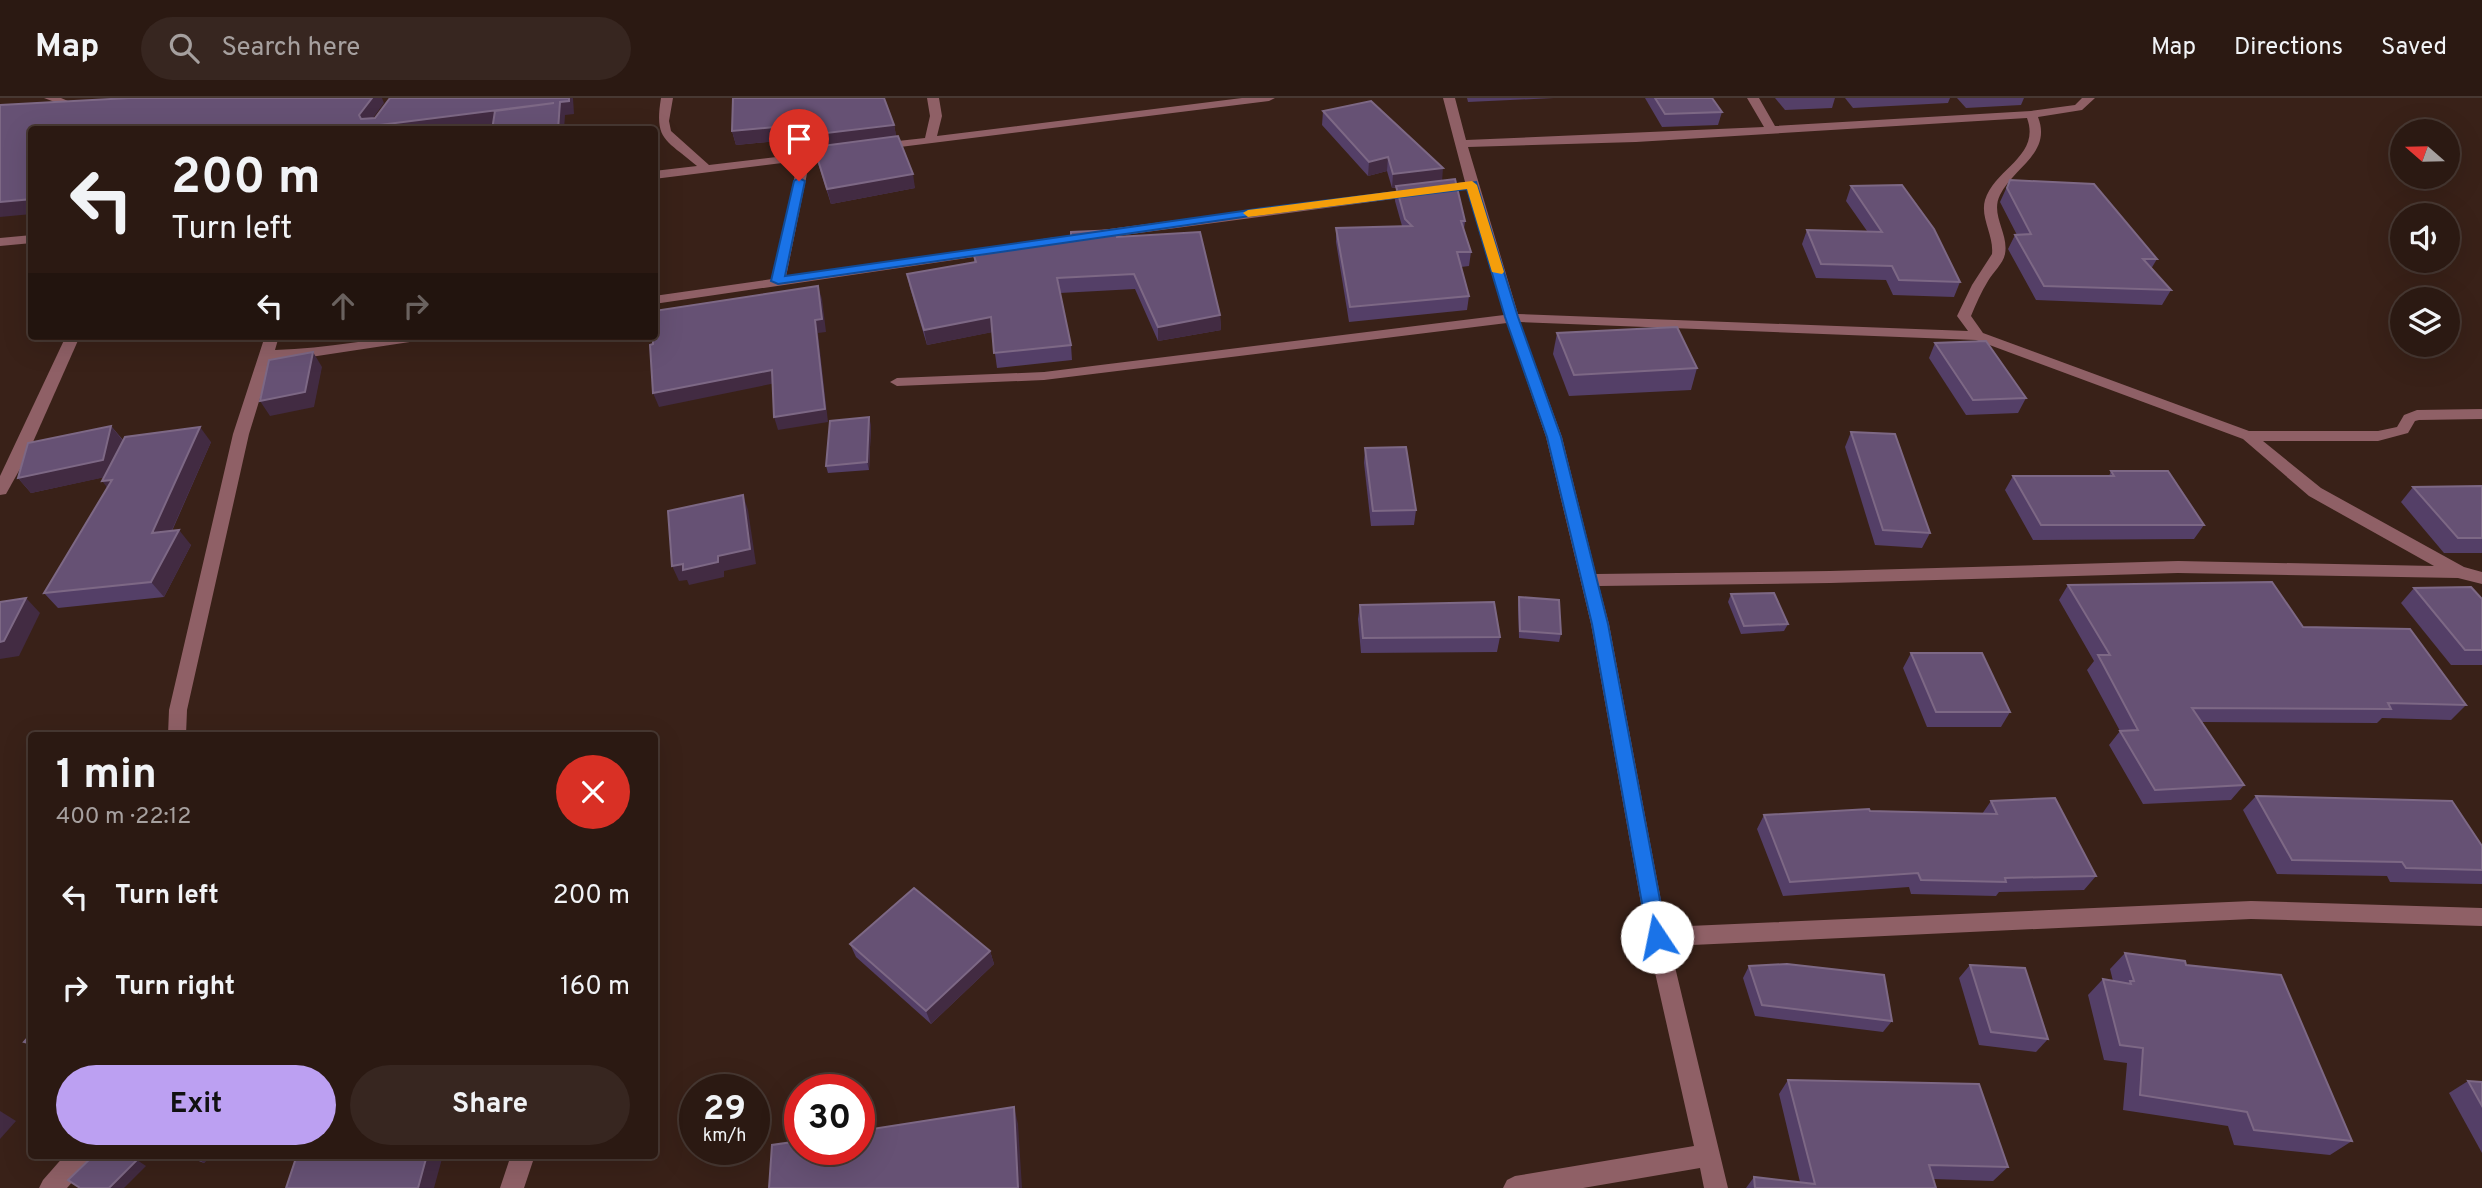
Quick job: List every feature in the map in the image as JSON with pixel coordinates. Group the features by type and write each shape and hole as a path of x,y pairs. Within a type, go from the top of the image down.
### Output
{"street":[{"path":"50,98 76,107"},
{"path":"667,98 663,121 666,132 706,168"},
{"path":"930,141 936,116 933,98"},
{"path":"860,149 1269,98"},
{"path":"1449,98 1512,317 1554,437 1600,624 1657,937 1716,1188"},
{"path":"1754,98 1772,130"},
{"path":"1978,335 1964,316 1981,280 1993,266 1999,249 1988,207 1994,193 2024,162 2036,131 2036,122 2019,98"},
{"path":"1461,144 1772,130 2031,114 2078,108 2089,98"},
{"path":"658,174 846,151"},
{"path":"778,281 805,156"},
{"path":"658,299 1264,211 1472,185"},
{"path":"0,242 28,239"},
{"path":"897,382 1044,376 1512,317 1978,335 2248,436 2315,492 2459,572"},
{"path":"0,490 18,460 71,340"},
{"path":"177,732 178,710 238,447 271,340"},
{"path":"265,355 304,355 398,340"},
{"path":"2248,436 2378,436 2403,430 2409,418 2417,415 2482,414"},
{"path":"1589,580 1856,577 2178,567 2459,572 2482,578"},
{"path":"1657,937 2251,910 2482,917"},
{"path":"1515,1188 1707,1155"},
{"path":"51,1188 77,1159"},
{"path":"512,1188 522,1159"}],"building":[{"path":"129,98 372,98 359,115 361,119 375,118 390,98 569,98 569,101 560,102 558,126 493,126 495,111 554,103 372,126 28,126 28,199 0,202 0,105"},
{"path":"733,98 884,98 894,125 810,135 807,124 732,131"},
{"path":"1655,98 1712,98 1722,112 1665,114"},
{"path":"1371,101 1443,168 1393,174 1388,157 1369,162 1323,111"},
{"path":"898,136 913,174 827,189 814,147"},
{"path":"1455,179 1465,221 1461,221 1471,252 1457,252 1469,296 1350,307 1336,228 1412,226 1405,219 1396,186"},
{"path":"2010,180 2094,184 2157,259 2143,259 2171,290 2044,286 2015,235 2031,234 2007,188"},
{"path":"1902,185 1934,229 1960,282 1899,280 1892,266 1821,264 1807,230 1882,232 1851,186"},
{"path":"1117,230 1117,237 1200,232 1220,315 1158,327 1134,274 1057,278 1071,345 994,353 991,317 924,330 907,274 976,262 974,256 1071,236 1071,232"},
{"path":"818,286 822,319 815,320 825,409 774,417 772,370 653,393 650,345 653,340 658,340 658,310"},
{"path":"1677,327 1697,368 1574,375 1557,333"},
{"path":"1986,341 2026,398 1973,400 1935,343"},
{"path":"313,352 305,392 260,401 269,360"},
{"path":"869,417 867,462 826,466 830,421"},
{"path":"111,426 103,460 18,478 28,443"},
{"path":"200,427 152,533 179,530 151,582 44,593 112,480 102,481 125,437"},
{"path":"1851,432 1895,434 1930,533 1883,530"},
{"path":"1406,447 1416,510 1373,511 1365,448"},
{"path":"2111,471 2168,471 2204,525 2041,525 2013,476 2114,476"},
{"path":"2482,486 2482,538 2458,538 2413,487"},
{"path":"743,495 750,549 718,556 718,562 683,570 683,564 672,566 668,511"},
{"path":"2272,582 2303,627 2410,629 2466,705 2388,703 2391,709 2192,708 2244,785 2155,790 2120,731 2138,730 2098,655 2110,655 2068,585"},
{"path":"2471,587 2482,599 2482,650 2465,650 2414,588"},
{"path":"1774,593 1788,624 1744,626 1731,594"},
{"path":"1519,597 1559,600 1561,634 1520,631"},
{"path":"26,598 4,641 0,642 0,602"},
{"path":"1494,602 1500,637 1363,638 1360,605"},
{"path":"1911,653 1982,653 2010,712 1936,712"},
{"path":"2256,796 2452,801 2482,846 2482,870 2406,868 2402,862 2292,860"},
{"path":"2055,798 2096,876 2005,878 2006,882 1921,880 1918,873 1790,882 1764,815 1869,809 1997,814 1991,801"},
{"path":"914,888 990,951 926,1011 850,944"},
{"path":"2125,953 2185,961 2186,965 2281,975 2352,1141 2254,1130 2247,1112 2140,1095 2143,1048 2120,1045 2103,979 2131,984 2130,981 2134,981"},
{"path":"1787,964 1884,975 1892,1021 1762,1005 1749,966"},
{"path":"1970,965 2025,968 2048,1039 1991,1032"},
{"path":"1788,1080 1979,1084 2008,1167 1929,1165 1936,1188 1755,1188 1754,1177 1815,1184"},
{"path":"2468,1081 2482,1082 2482,1106"},
{"path":"1014,1107 1018,1188 769,1188 772,1145 784,1143 784,1165 875,1165 875,1129"},
{"path":"90,1159 137,1160 109,1188 80,1188 68,1180"},
{"path":"296,1159 426,1159 418,1188 286,1188"}],"slow traffic":[{"path":"1248,213 1472,185 1498,272"}],"route":[{"path":"799,181 778,281 1264,211 1472,185 1512,317 1554,437 1600,624 1657,937"}]}
